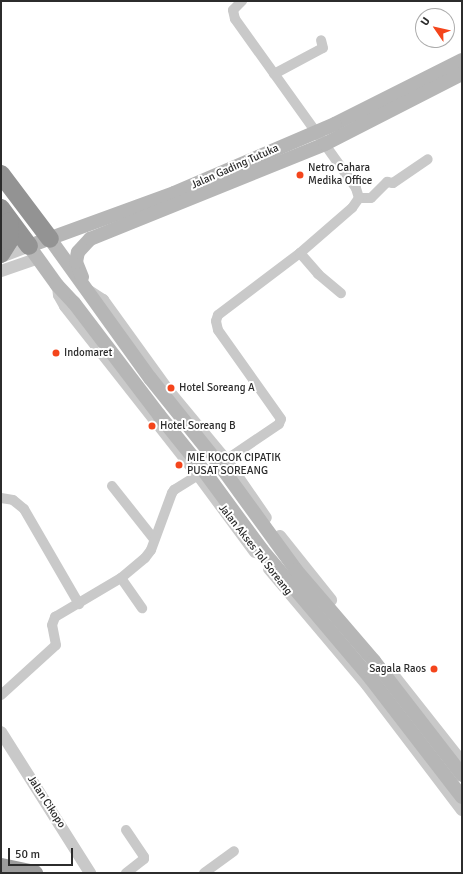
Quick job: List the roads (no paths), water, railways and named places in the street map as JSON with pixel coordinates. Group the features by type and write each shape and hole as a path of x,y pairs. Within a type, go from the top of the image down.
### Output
{"highway":[{"path":"1,174 55,245"},
{"path":"6,214 33,252"},
{"path":"1,255 9,241 6,214"},
{"path":"1,866 34,873"}],"main road":[{"name":"Jalan Gading Tutuka","path":"33,252 55,245 316,131 387,99 462,60"},
{"name":"Jalan Gading Tutuka","path":"86,289 76,262 78,252 90,239 325,144 462,74"},
{"name":"Jalan Akses Tol Soreang","path":"55,245 154,384 220,464 276,544 306,576 374,661 430,744 462,797"},
{"name":"Jalan Akses Tol Soreang","path":"33,252 57,285 74,303 159,415 204,471 260,552 371,679 430,744 462,775"}],"street":[{"path":"242,1 233,10 234,19 356,188 359,198"},
{"path":"274,74 323,48 321,40"},
{"path":"359,198 368,199 386,182 392,183 428,159"},
{"path":"226,460 279,424 281,419 218,330 216,321 217,317 222,310 300,253 352,208 359,198"},
{"name":"Jalan Gading Tutuka","path":"1,255 33,252"},
{"name":"Jalan Gading Tutuka","path":"1,270 33,252"},
{"path":"300,253 318,274 341,293"},
{"name":"Jalan Akses Tol Soreang","path":"57,285 58,295 66,306 198,475 367,685 462,810"},
{"name":"Jalan Akses Tol Soreang","path":"86,289 103,300 164,386 226,460 306,576 377,654 462,762"},
{"path":"1,695 56,645 53,620 55,617 121,578 145,558 174,490 198,475"},
{"path":"112,486 154,539"},
{"path":"1,498 13,500 24,509 78,604"},
{"path":"121,578 142,608"},
{"name":"Jalan Cikopo","path":"1,732 90,873"},
{"path":"126,830 144,859 126,873"},
{"path":"204,873 234,851"}],"place":[{"name":"Netro Cahara Medika Office","path":"300,175"},
{"name":"Indomaret","path":"56,353"},
{"name":"Hotel Soreang A","path":"171,388"},
{"name":"Hotel Soreang B","path":"152,426"},
{"name":"MIE KOCOK CIPATIK PUSAT SOREANG","path":"179,465"},
{"name":"Sagala Raos","path":"434,669"}]}
